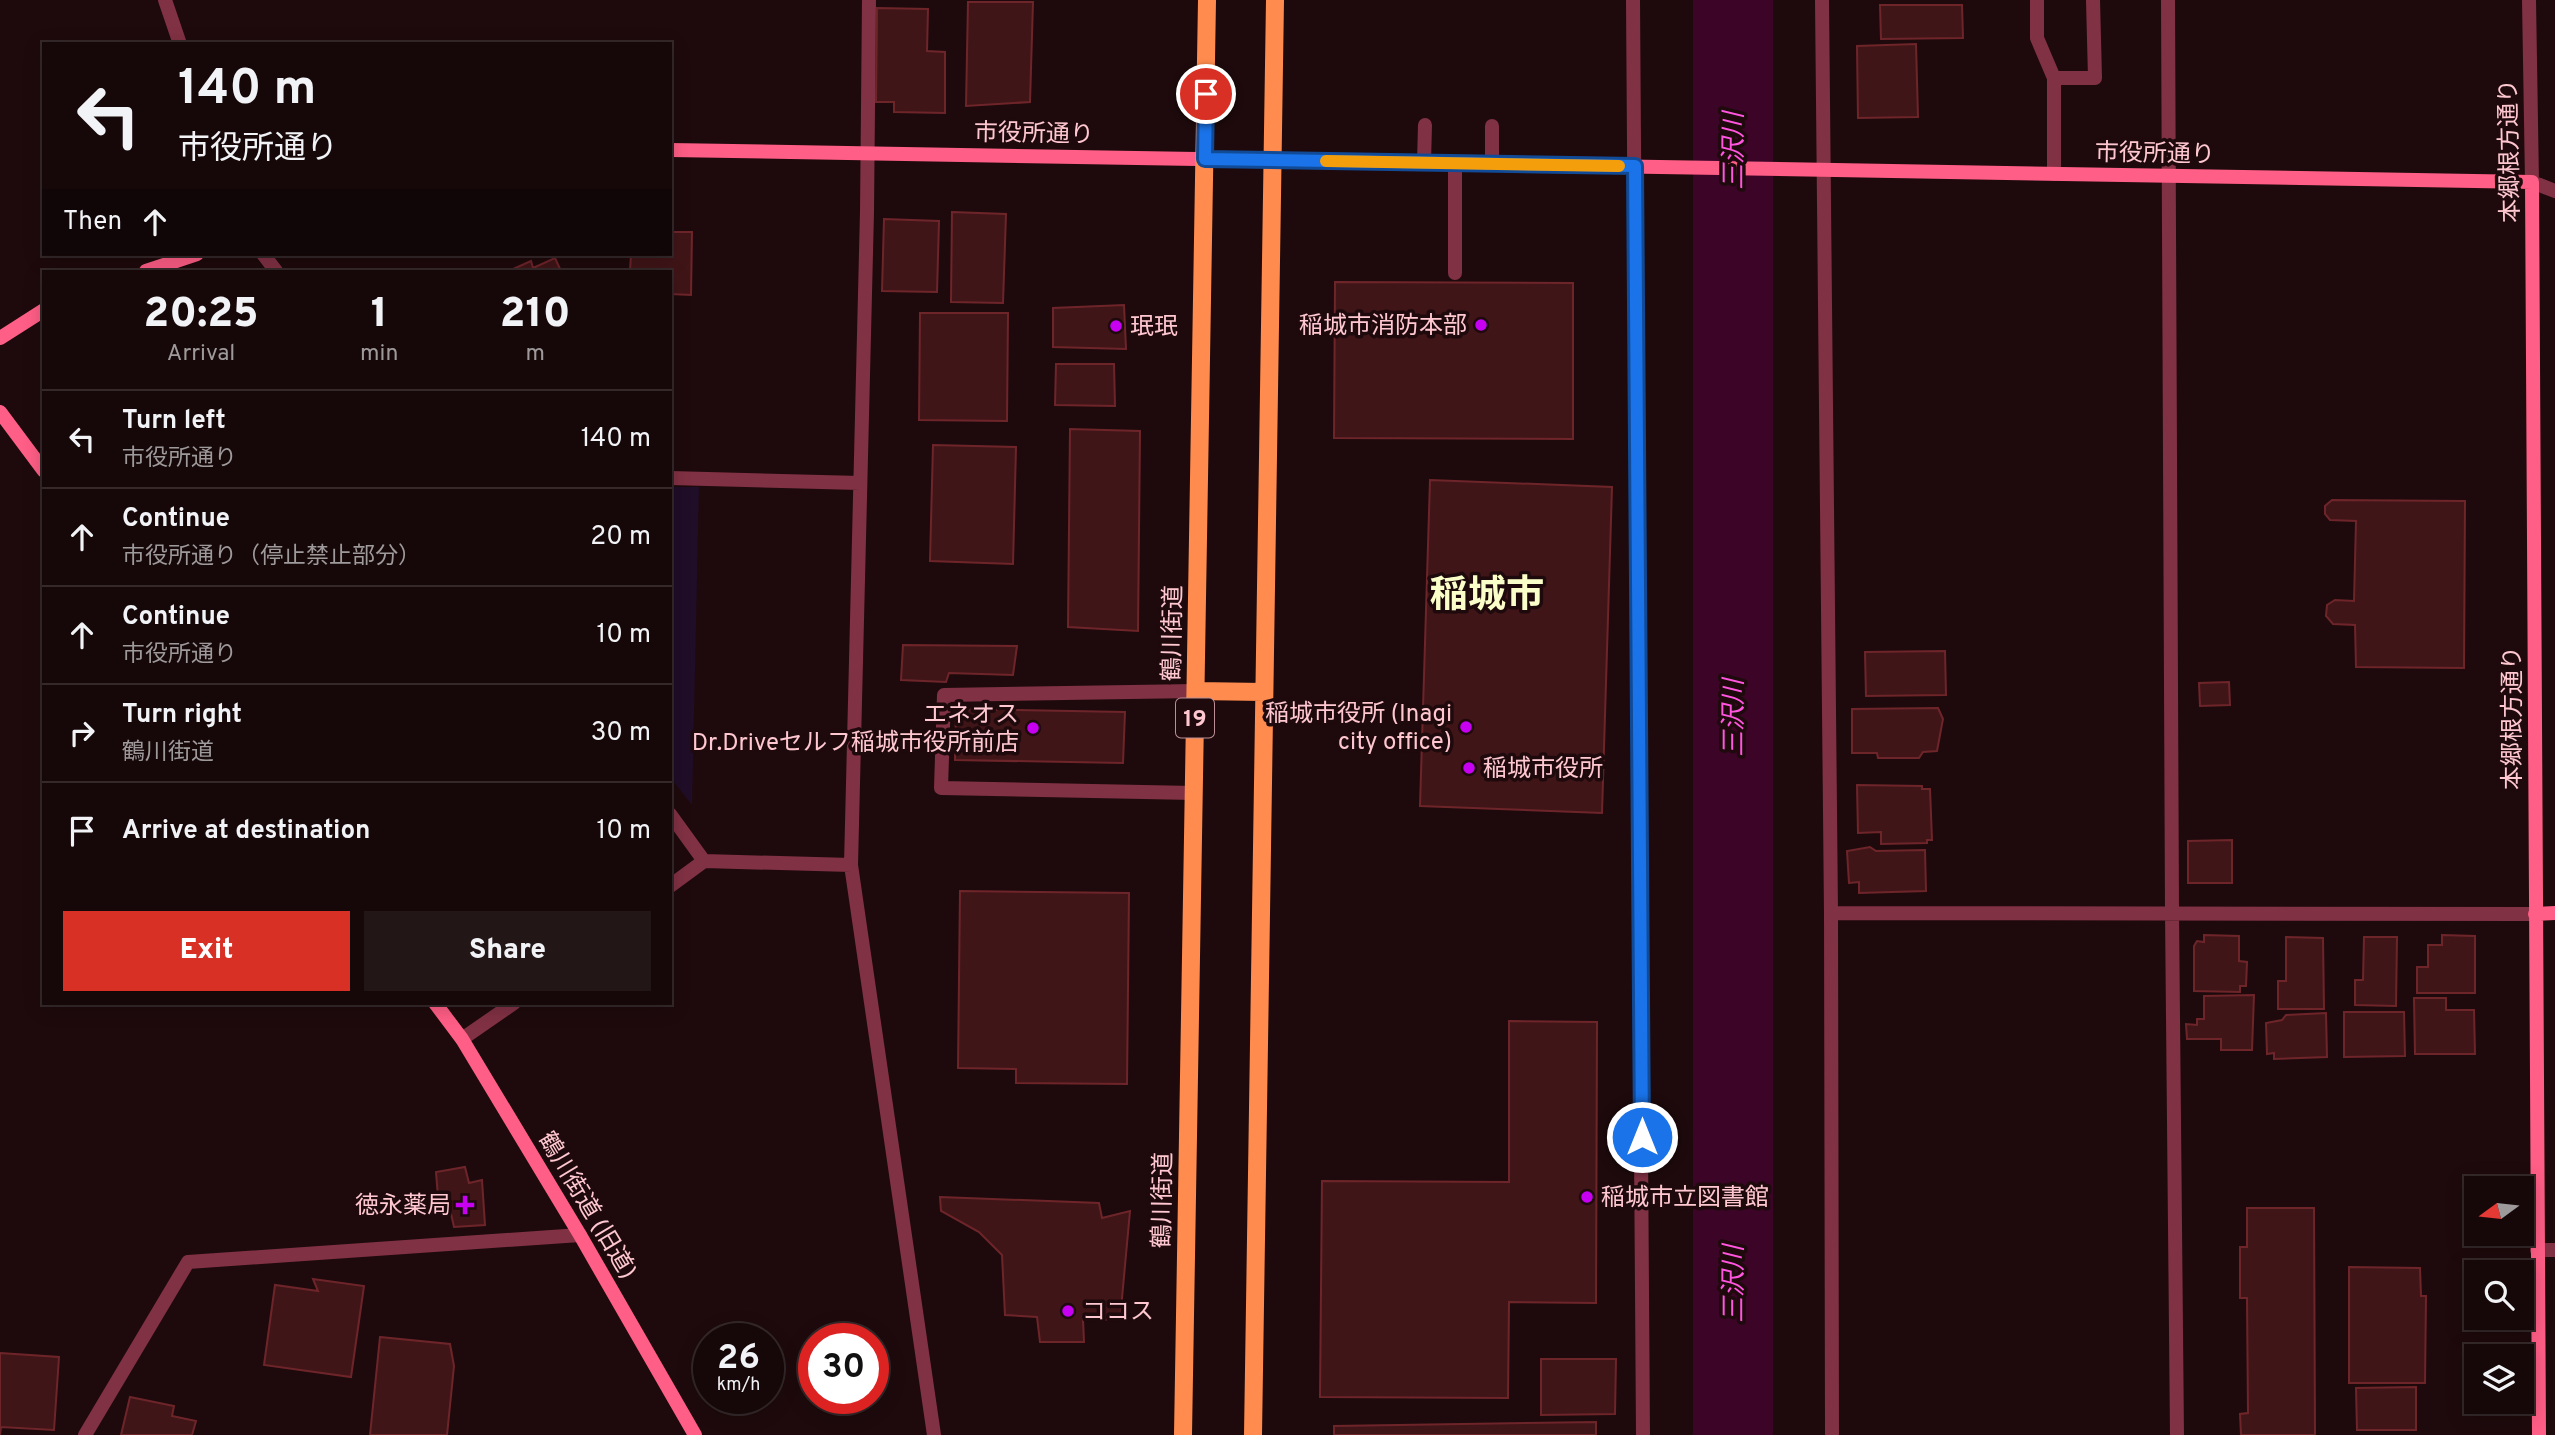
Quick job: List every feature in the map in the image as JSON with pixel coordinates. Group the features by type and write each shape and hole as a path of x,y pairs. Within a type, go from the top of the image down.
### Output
{"main road":[{"name":"鶴川街道","path":"1183,1435 1207,0"},
{"path":"1253,1435 1275,0"},
{"path":"1196,691 1264,692"}],"street":[{"path":"165,0 179,42"},
{"path":"869,0 851,865 934,1435"},
{"path":"1633,0 1643,1435"},
{"path":"1822,0 1832,1435"},
{"path":"2037,0 2037,38 2054,78 2054,174"},
{"path":"2054,78 2095,78 2093,0"},
{"path":"2168,0 2167,176 2177,1435"},
{"name":"本郷根方通り","path":"2529,0 2539,1435"},
{"path":"1424,163 1425,125"},
{"path":"1492,126 1492,164 1635,166"},
{"name":"市役所通り","path":"672,150 1492,164"},
{"path":"1455,163 1455,273"},
{"name":"市役所通り","path":"1635,166 2532,182"},
{"path":"2532,182 2555,191"},
{"path":"149,270 191,256"},
{"path":"265,256 275,270"},
{"path":"0,338 42,311"},
{"path":"0,412 42,468"},
{"path":"672,478 860,483"},
{"path":"1194,793 941,788 944,695 1196,691"},
{"path":"672,817 704,861"},
{"path":"672,885 704,861 851,865"},
{"path":"1830,913 2555,914"},
{"name":"鶴川街道 (旧道)","path":"436,1005 462,1040 580,1235 695,1435"},
{"path":"462,1040 511,1005"},
{"path":"85,1435 188,1262 580,1235"},
{"path":"2538,1250 2555,1250"}],"shaded area":[{"path":"672,487 699,487 692,805 672,780"}],"building":[{"path":"968,2 1033,2 1030,102 966,106"},
{"path":"1880,5 1962,5 1963,38 1881,39"},
{"path":"877,8 928,9 927,51 945,52 945,113 894,112 894,102 876,102"},
{"path":"1916,44 1918,117 1858,118 1857,46"},
{"path":"952,212 1006,214 1003,303 951,302"},
{"path":"884,219 939,221 937,292 882,291"},
{"path":"672,232 692,232 691,295 672,294 672,270 630,270 631,256 672,256"},
{"path":"555,258 561,270 511,270 531,261 533,268"},
{"path":"1335,282 1573,283 1573,439 1334,438"},
{"path":"1124,305 1126,349 1053,347 1053,308"},
{"path":"920,313 1008,313 1007,421 919,420"},
{"path":"1056,364 1114,364 1115,406 1055,405"},
{"path":"1070,429 1140,431 1138,631 1068,627"},
{"path":"933,445 1016,447 1013,564 930,561"},
{"path":"1430,480 1612,487 1602,813 1420,806"},
{"path":"2332,500 2465,501 2464,668 2356,667 2355,625 2333,624 2326,616 2327,605 2335,600 2354,601 2356,521 2330,520 2325,514 2325,506"},
{"path":"903,645 1017,646 1013,675 949,673 946,682 901,680"},
{"path":"1945,651 1946,695 1866,696 1865,652"},
{"path":"2229,682 2230,705 2200,706 2199,683"},
{"path":"1938,708 1943,719 1937,751 1923,752 1919,758 1878,758 1877,753 1852,753 1852,709"},
{"path":"956,709 1125,712 1123,763 955,760"},
{"path":"1857,785 1922,786 1922,789 1930,789 1932,840 1927,840 1927,843 1881,844 1881,832 1858,833"},
{"path":"2232,840 2232,883 2188,883 2188,841"},
{"path":"1870,847 1876,851 1925,850 1926,891 1859,893 1859,882 1849,883 1847,851"},
{"path":"960,891 1129,893 1127,1084 1016,1083 1016,1069 958,1068"},
{"path":"2204,935 2239,936 2239,961 2247,962 2246,986 2240,986 2240,992 2194,991 2194,946 2197,941 2204,942"},
{"path":"2442,935 2475,936 2475,993 2417,993 2417,967 2428,967 2428,945 2442,945"},
{"path":"2286,937 2323,938 2324,1009 2278,1009 2278,981 2286,981"},
{"path":"2364,937 2397,937 2396,1006 2355,1005 2355,980 2363,980"},
{"path":"2254,995 2252,1050 2221,1050 2221,1039 2187,1039 2186,1024 2197,1025 2197,1019 2204,1019 2204,996"},
{"path":"2414,998 2446,998 2446,1010 2474,1010 2475,1054 2415,1054"},
{"path":"2344,1012 2404,1012 2405,1056 2344,1057"},
{"path":"2326,1013 2327,1057 2274,1059 2274,1053 2267,1054 2266,1023 2282,1020 2286,1015"},
{"path":"1509,1021 1597,1022 1596,1303 1509,1302 1508,1398 1320,1397 1322,1181 1509,1182"},
{"path":"465,1167 469,1183 482,1180 485,1225 454,1227 447,1196 438,1197 436,1172"},
{"path":"940,1197 1099,1203 1102,1218 1130,1211 1120,1320 1083,1319 1084,1342 1040,1342 1037,1317 1005,1315 1002,1255 979,1232 941,1211"},
{"path":"2247,1208 2314,1208 2315,1435 2241,1435 2240,1414 2248,1413 2247,1298 2240,1298 2240,1247 2247,1247"},
{"path":"2349,1267 2420,1268 2421,1296 2426,1296 2425,1383 2349,1383"},
{"path":"313,1279 364,1286 351,1377 264,1365 275,1285 318,1291"},
{"path":"380,1337 450,1344 454,1366 447,1435 370,1435"},
{"path":"0,1353 59,1357 54,1430 1,1427 0,1435"},
{"path":"1541,1359 1616,1359 1615,1414 1541,1415"},
{"path":"2416,1387 2416,1430 2357,1430 2356,1388"},
{"path":"130,1397 174,1406 172,1416 196,1421 192,1435 121,1435"},
{"path":"1596,1422 1596,1435 1334,1435 1334,1426"}],"waterway":[{"name":"三沢川","path":"1733,0 1733,1435"}],"slow traffic":[{"path":"1326,161 1619,166"}],"place":[{"name":"稲城市消防本部","path":"1481,325"},
{"name":"珉珉","path":"1116,326"},
{"name":"稲城市役所 (Inagi city office)","path":"1466,727"},
{"name":"エネオス Dr.Driveセルフ稲城市役所前店","path":"1033,728"},
{"name":"稲城市役所","path":"1469,768"},
{"name":"稲城市立図書館","path":"1587,1197"},
{"name":"徳永薬局","path":"465,1205"},
{"name":"ココス","path":"1068,1311"}],"district":[{"name":"稲城市","path":"1487,594"}],"route":[{"path":"1206,94 1205,159 1635,166 1642,1137"}]}
